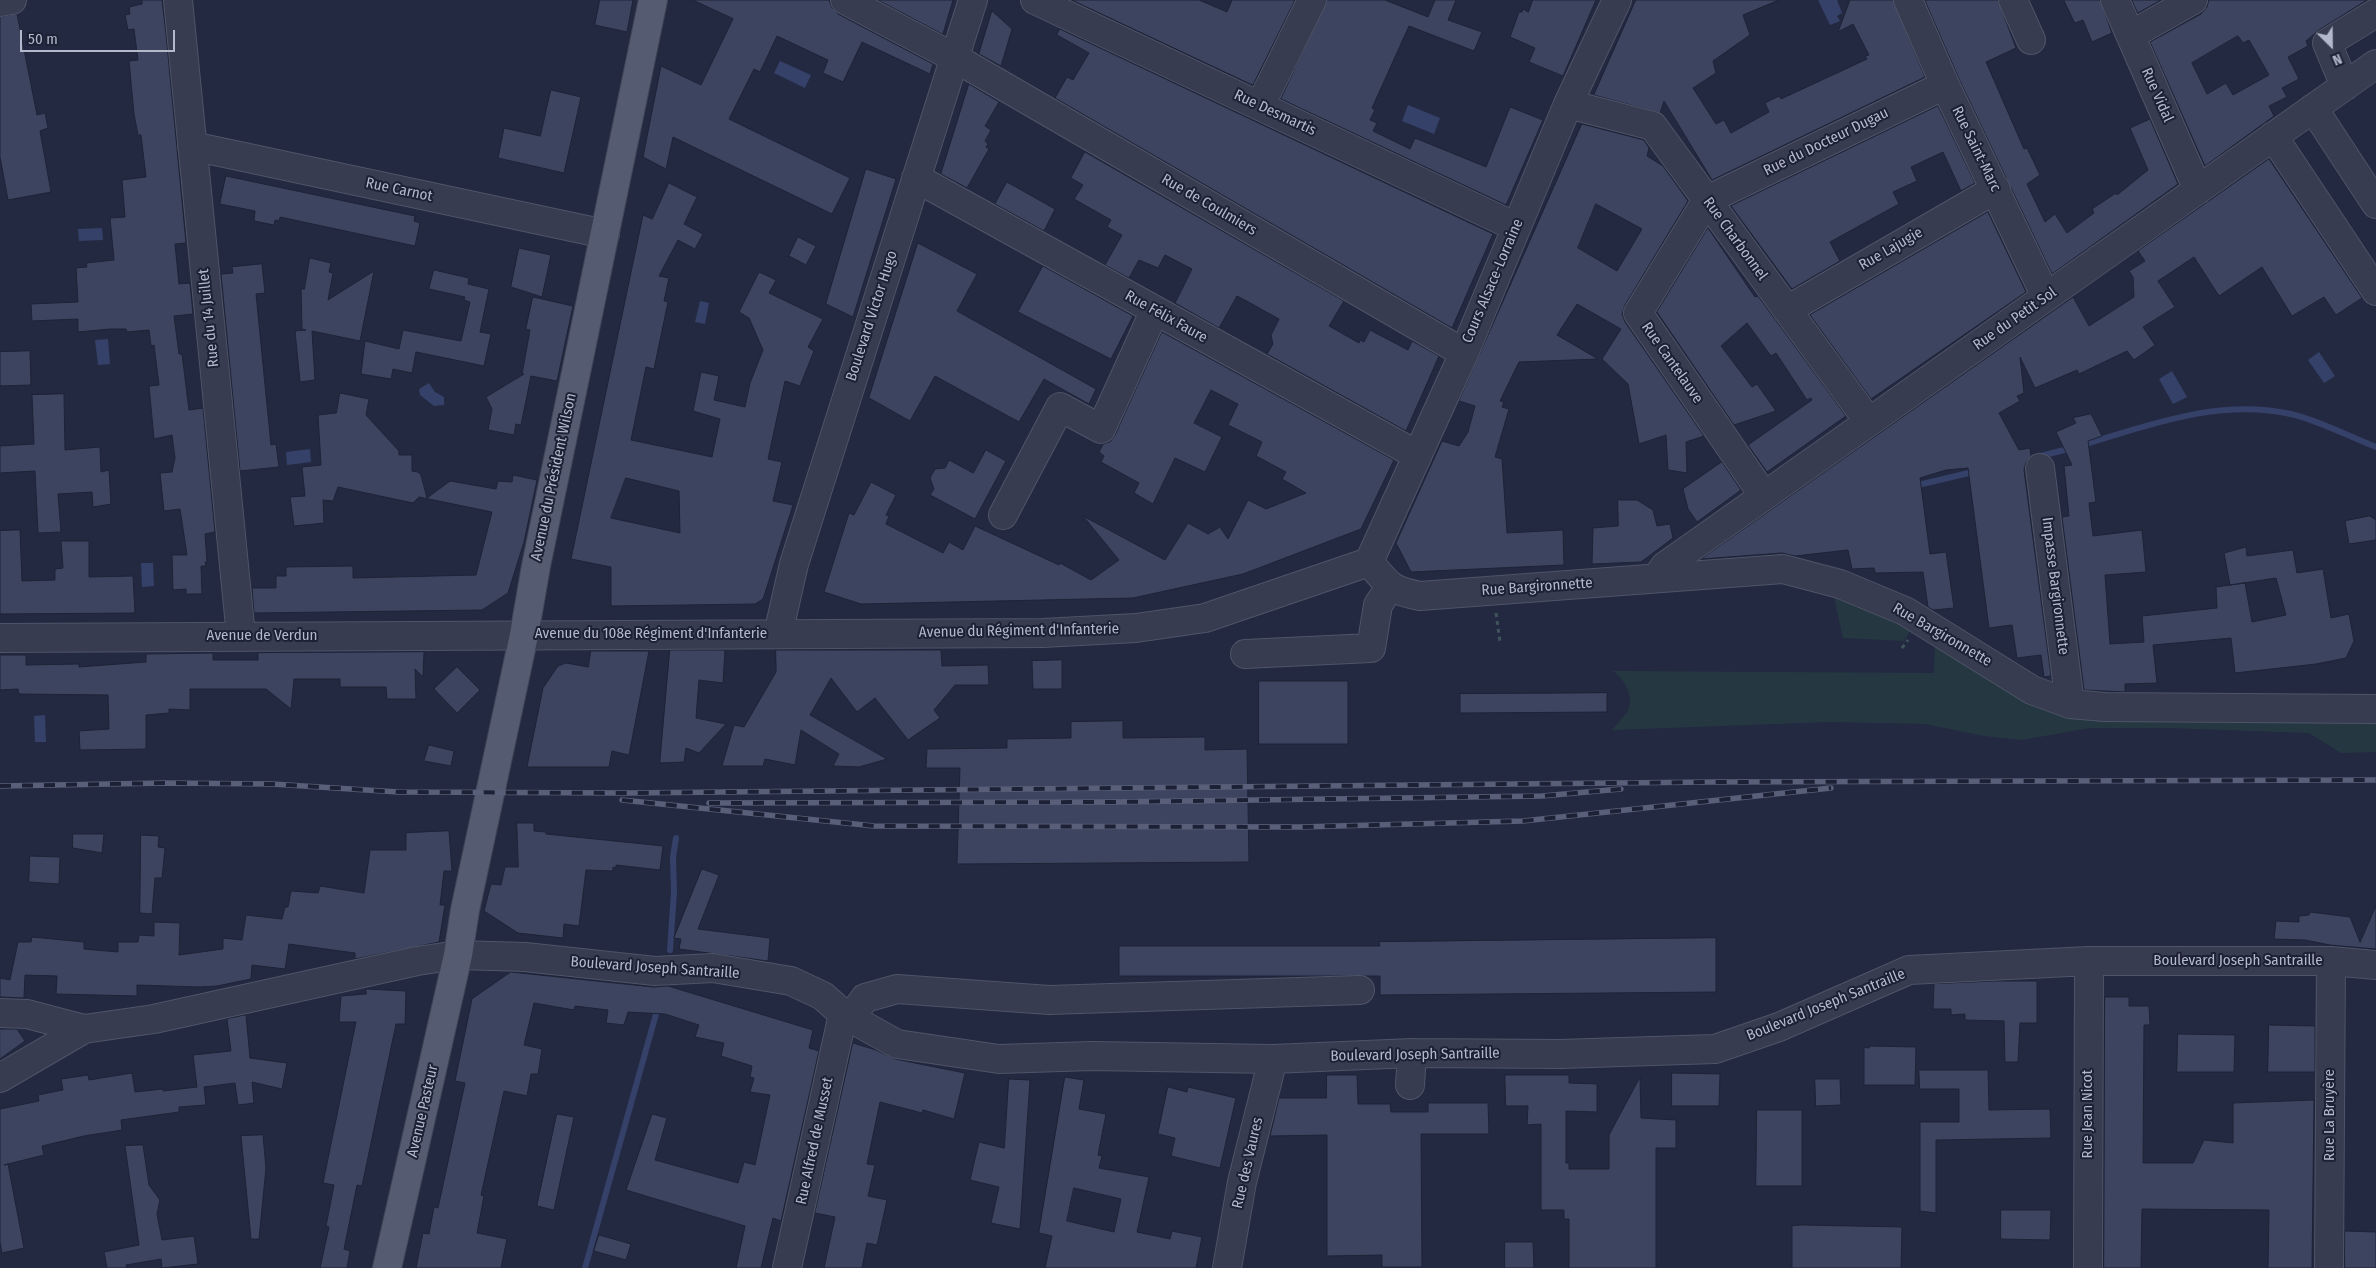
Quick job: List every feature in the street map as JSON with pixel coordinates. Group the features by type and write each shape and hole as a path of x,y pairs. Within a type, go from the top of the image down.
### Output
{"main road":[{"name":"Avenue du Président Wilson","path":"458,955 465,910 524,635 536,566 653,0"},
{"name":"Avenue Pasteur","path":"386,1268 458,955"}],"street":[{"path":"0,2 12,0"},
{"name":"Rue du 14 Juillet","path":"178,0 241,636"},
{"name":"Rue de Coulmiers","path":"845,0 955,58 1464,352"},
{"name":"Boulevard Victor Hugo","path":"778,634 794,564 973,0"},
{"name":"Rue Desmartis","path":"1035,0 1516,227"},
{"path":"1260,106 1312,0"},
{"name":"Cours Alsace-Lorraine","path":"1369,562 1384,533 1464,352 1568,104 1617,0"},
{"name":"Rue Saint-Marc","path":"1908,0 1945,85 2046,297"},
{"path":"2013,0 2031,40"},
{"name":"Rue Vidal","path":"2115,0 2198,190"},
{"path":"2130,35 2193,0"},
{"path":"2345,86 2328,43 2376,13"},
{"name":"Rue du Petit Sol","path":"1657,577 1665,566 2376,64"},
{"name":"Rue du Docteur Dugau","path":"1707,200 1945,85"},
{"name":"Rue Charbonnel","path":"1568,104 1653,126 1869,422"},
{"path":"2313,108 2376,204"},
{"path":"2273,136 2376,291"},
{"name":"Rue Carnot","path":"192,146 605,234"},
{"name":"Rue Félix Faure","path":"916,178 1417,455"},
{"name":"Rue Lajugie","path":"1787,310 1996,189"},
{"name":"Rue Cantelauve","path":"1707,200 1638,313 1764,496"},
{"path":"1003,515 1060,407 1101,429 1155,310"},
{"name":"Impasse Bargironnette","path":"2040,468 2070,704"},
{"path":"1245,654 1371,648 1378,605 1390,587 1369,562"},
{"name":"Avenue du Régiment d'Infanterie","path":"778,634 1043,633 1136,628 1205,618 1369,562"},
{"name":"Rue Bargironnette","path":"1390,587 1398,592 1420,596 1783,569 1840,584 1905,611 2032,690 2070,704 2105,707 2376,709"},
{"name":"Avenue du 108e Régiment d'Infanterie","path":"524,635 778,634"},
{"name":"Avenue de Verdun","path":"0,638 524,635"},
{"name":"Boulevard Joseph Santraille","path":"84,1029 154,1019 417,962 458,955 524,957 656,971 713,968 791,981 823,996 846,1016 898,1044 999,1059 1092,1056 1273,1059 1412,1053 1560,1054 1715,1049 1780,1027 1909,970 2088,961 2331,961 2376,965"},
{"name":"Rue Jean Nicot","path":"2088,961 2088,1268"},
{"name":"Rue La Bruyère","path":"2329,1268 2331,961"},
{"path":"846,1016 865,998 897,989 1049,1000 1360,990"},
{"path":"0,1013 27,1014 84,1029"},
{"name":"Rue Alfred de Musset","path":"787,1268 846,1016"},
{"path":"0,1078 84,1029"},
{"path":"1410,1085 1412,1053"},
{"name":"Rue des Vaures","path":"1227,1268 1242,1182 1273,1059"}],"shaded area":[{"path":"1833,593 1861,602 1911,629 1904,641 1843,638"},
{"path":"1935,642 2028,703 2078,716 2376,722 2376,752 2341,753 2309,733 2169,728 2089,728 2022,740 1984,736 1925,724 1829,722 1612,730 1627,712 1630,700 1628,689 1613,671 1934,673"}],"water":[{"path":"1818,0 1837,0 1842,13 1837,16 1840,21 1830,25"},
{"path":"780,61 811,75 805,88 774,73"},
{"path":"1408,105 1440,118 1434,134 1402,121"},
{"path":"102,228 103,240 79,241 78,229"},
{"path":"700,301 709,303 705,324 695,322"},
{"path":"108,339 110,364 98,365 95,340"},
{"path":"2319,352 2335,376 2324,383 2308,360"},
{"path":"2172,371 2187,397 2173,404 2159,379"},
{"path":"429,383 435,392 444,397 444,405 434,406 420,395 419,389"},
{"path":"310,449 311,462 287,465 286,452"},
{"path":"141,563 153,563 154,586 142,587"},
{"path":"45,715 46,742 35,742 34,716"}],"building":[{"path":"142,0 162,0 166,34 186,243 175,244 179,284 190,283 193,314 174,316 179,354 182,354 189,410 203,408 215,532 205,534 207,562 205,562 206,566 201,566 202,594 186,594 186,589 173,590 172,555 187,555 180,509 164,511 160,473 172,472 175,458 172,435 154,439 149,386 159,385 154,345 151,346 149,330 127,332 126,329 110,329 78,332 78,319 32,321 31,304 78,302 76,268 87,267 86,263 114,260 110,218 125,217 122,180 146,177 141,135 138,135 134,114 129,61 138,60 134,29 128,30 125,15 130,14 129,7 142,4"},
{"path":"600,0 633,0 627,32 595,25"},
{"path":"693,0 829,0 832,8 838,14 933,64 930,74 862,42 843,82 823,73 828,60 777,36 760,72 754,69 729,119 850,178 832,214 673,137 666,169 643,157 661,66 701,85 733,19"},
{"path":"878,0 953,0 943,34"},
{"path":"1072,0 1199,0 1227,12 1232,0 1295,0 1253,85"},
{"path":"1327,0 1385,0 1428,17 1435,0 1456,0 1448,20 1482,32 1474,51 1409,26 1372,108 1375,110 1370,120 1377,123 1373,131 1410,149 1415,138 1486,167 1510,107 1543,120 1506,205 1281,99"},
{"path":"1533,0 1596,0 1563,76 1529,62 1535,48 1510,37 1519,12 1522,12 1523,9 1528,12"},
{"path":"1636,0 1779,0 1743,15 1750,35 1713,61 1716,73 1693,88 1716,124 1724,120 1731,133 1769,112 1765,103 1779,96 1781,99 1867,59 1865,56 1869,55 1853,24 1838,32 1850,0 1893,0 1925,77 1712,180 1664,101 1660,113 1594,95"},
{"path":"1925,0 1998,0 2016,48 1986,62 2024,149 2027,148 2040,175 2027,184 2045,222 2055,214 2067,233 2094,213 2092,209 2116,193 2117,195 2148,170 2130,128 2150,119 2178,184 2052,274 1959,79"},
{"path":"2064,0 2100,0 2112,33 2092,42 2083,20 2075,23"},
{"path":"2132,0 2161,0 2138,13"},
{"path":"2209,0 2367,0 2319,30 2306,41 2308,46 2288,57 2299,79 2282,88 2287,97 2269,106 2274,116 2205,166 2150,42 2201,14 2207,7","holes":["2238,36 2243,43 2249,40 2269,75 2233,95 2226,83 2207,94 2192,63"]},
{"path":"992,11 1012,29 1001,66 979,54"},
{"path":"17,14 37,115 45,113 48,128 40,131 51,192 8,200 0,157 0,17"},
{"path":"1060,29 1493,234 1452,328 1055,98 1067,77 1073,80 1089,53 1057,35"},
{"path":"969,84 999,102 985,126 991,130 985,141 988,144 986,147 989,149 967,188 941,174"},
{"path":"551,90 581,97 564,173 498,158 504,128 540,136"},
{"path":"1938,106 1975,183 1961,191 1943,152 1911,167 1917,181 1893,192 1899,204 1830,242 1840,261 1792,289 1731,206"},
{"path":"1582,124 1644,140 1649,148 1647,156 1663,166 1688,201 1625,305 1622,314 1625,322 1704,436 1686,442 1687,473 1668,470 1666,435 1639,444 1628,384 1602,359 1621,329 1577,304 1557,335 1598,359 1519,362 1500,401 1504,402 1502,407 1509,409 1495,457 1502,459 1507,533 1563,530 1564,565 1411,572 1396,543 1442,441 1459,446 1468,432 1475,406 1459,401","holes":["1596,204 1642,229 1617,271 1578,248"]},
{"path":"1085,152 1344,301 1329,326 1359,343 1360,340 1364,342 1370,330 1408,350 1412,341 1439,356 1406,431 1267,354 1273,344 1271,335 1279,319 1252,304 1237,296 1219,328 1175,303 1192,269 1165,255 1158,268 1139,260 1129,278 1105,265 1122,235 1107,227 1111,220 1074,199 1083,185 1071,178"},
{"path":"2269,159 2362,298 2336,315 2324,297 2292,316 2262,267 2219,296 2194,257 2158,281 2175,307 2143,327 2155,345 2134,360 2127,351 2079,374 2077,370 2035,388 2020,357 2024,393 2017,396 2020,401 1999,413 2019,450 2030,448 2031,456 2026,462 2024,470 2051,676 2044,677 2041,655 2017,658 2012,625 1989,628 1968,468 1946,470 1920,478 1930,554 1946,552 1954,608 1933,610 1928,607 1923,572 1875,573 1874,568 1852,569 1848,550 1795,556 1782,553 1701,559 2073,297 2089,326 2134,297 2133,277 2129,271 2145,261 2138,251"},
{"path":"866,169 896,179 853,317 826,304"},
{"path":"226,176 415,216 414,221 420,223 415,246 280,217 279,221 275,220 274,225 254,221 255,211 220,204"},
{"path":"1007,182 1055,209 1044,231 995,204"},
{"path":"669,183 697,197 684,224 703,234 695,249 678,240 659,276 669,278 664,301 668,302 654,369 646,367 631,440 712,457 720,419 693,411 701,372 719,376 714,400 745,407 750,383 763,350 749,318 739,312 759,272 776,280 769,293 823,319 808,347 814,351 800,386 785,381 768,459 782,462 773,501 793,505 763,599 755,604 611,606 611,567 571,559 643,215 652,219","holes":["626,478 679,491 680,533 611,518"]},
{"path":"1988,212 2026,292 1871,399 1810,315"},
{"path":"1708,228 1755,297 1758,296 1846,416 1767,472 1748,445 1812,400 1811,398 1807,400 1776,353 1771,356 1747,323 1721,346 1752,387 1757,384 1776,411 1734,425 1657,312"},
{"path":"798,237 816,246 806,265 789,256"},
{"path":"918,243 977,274 957,311 1096,389 1089,404 1044,379 1019,422 935,376 910,421 869,398"},
{"path":"519,248 551,255 542,297 511,287"},
{"path":"310,258 331,263 329,272 333,273 328,300 374,271 360,341 312,331 315,380 300,382 295,331 306,330 302,329 301,289 304,289"},
{"path":"262,264 265,293 256,294 271,445 276,444 279,467 240,471 221,274 233,273 232,267"},
{"path":"1043,266 1133,316 1111,359 1018,312"},
{"path":"434,270 469,278 468,284 489,289 480,332 491,334 484,366 416,352 412,373 393,369 391,379 361,374 365,341 399,349 403,330 461,341 470,302 464,300 465,297 429,289"},
{"path":"533,297 573,306 557,381 531,376 521,425 516,424 514,435 488,430 492,409 486,397 524,374 522,374 530,330 526,329"},
{"path":"1162,332 1394,460 1361,529 1243,574 1133,598 861,604 824,592 849,513 854,515 871,482 896,495 886,515 889,516 886,524 943,553 949,542 963,550 975,526 1059,565 1060,563 1091,580 1119,560 1083,516 1165,560 1188,523 1208,534 1220,527 1228,539 1248,500 1266,509 1306,493 1282,479 1286,472 1256,456 1262,442 1228,425 1238,404 1211,390 1194,423 1222,437 1205,472 1175,458 1153,504 1134,493 1139,483 1101,462 1104,456 1099,452 1103,444 1110,442 1115,435"},
{"path":"30,351 31,385 0,386 0,352"},
{"path":"340,393 369,399 366,415 399,451 399,455 412,455 412,471 418,472 421,475 427,498 450,481 496,489 498,481 512,482 513,475 537,480 524,542 508,593 482,610 254,613 252,588 276,588 276,576 286,576 286,567 353,566 353,578 476,575 492,512 419,497 413,503 338,487 333,501 323,500 324,523 294,526 290,497 305,496 302,467 321,465 318,415 336,413"},
{"path":"64,394 65,450 100,447 101,472 109,470 111,504 93,507 92,492 58,494 61,532 38,533 35,471 0,473 0,446 34,444 32,395"},
{"path":"2091,414 2102,436 2088,441 2096,502 2089,503 2093,536 2142,530 2146,572 2105,575 2110,644 2144,642 2142,616 2217,608 2216,587 2245,583 2252,622 2286,615 2276,578 2230,585 2224,553 2246,547 2247,556 2293,550 2297,573 2323,569 2331,618 2349,614 2354,641 2346,658 2316,664 2235,673 2231,638 2153,645 2157,683 2125,684 2125,692 2084,690 2062,517 2069,516 2064,466 2072,465 2056,432 2076,423 2073,418"},
{"path":"986,450 1006,461 975,519 930,495 934,489 930,478 935,469 945,468 949,460 973,473"},
{"path":"1722,462 1741,490 1697,522 1688,509 1683,489"},
{"path":"1618,500 1637,500 1653,510 1657,526 1670,524 1673,538 1641,562 1592,564 1593,528 1618,526"},
{"path":"2370,516 2376,520 2376,540 2349,544 2345,521"},
{"path":"20,530 22,581 55,580 55,569 63,568 61,541 89,541 89,577 133,576 135,613 0,614 0,531"},
{"path":"670,650 725,650 723,683 699,680 696,718 726,724 699,753 686,748 684,762 660,763"},
{"path":"776,650 941,650 942,666 988,665 989,685 955,685 934,710 940,718 908,740 875,698 857,712 831,678 810,715 887,759 859,767 833,766 839,754 801,730 795,765 765,759 763,766 722,766 734,725 744,727 776,672"},
{"path":"591,651 649,651 629,755 612,751 609,767 527,767 543,688 558,666 566,663 588,667"},
{"path":"424,652 423,677 415,669 416,699 387,699 386,687 340,687 340,679 294,679 291,709 266,689 190,689 190,710 169,709 169,713 146,715 146,749 80,750 79,731 109,729 108,695 19,694 18,689 0,690 0,655 26,655 26,665 79,664 79,667 146,662 146,654 213,653 213,660 258,660 258,653"},
{"path":"1062,660 1062,689 1033,689 1032,661"},
{"path":"457,667 480,690 457,713 434,689"},
{"path":"1259,681 1348,681 1348,744 1259,744"},
{"path":"1607,693 1607,712 1460,713 1460,694"},
{"path":"1123,721 1123,738 1205,737 1205,750 1247,749 1249,862 957,864 960,768 926,768 927,749 1007,748 1007,739 1071,738 1071,722"},
{"path":"429,745 454,751 451,766 424,761"},
{"path":"517,823 534,823 534,831 546,832 546,834 663,846 660,870 616,865 616,868 613,867 613,871 586,870 579,926 564,924 563,938 518,933 484,911 491,884 501,885 505,867 518,867"},
{"path":"449,831 452,871 444,871 440,905 445,905 439,942 355,959 355,953 289,944 285,969 252,965 251,979 217,986 137,985 137,996 56,994 57,976 25,975 24,998 0,997 0,978 10,980 18,942 31,942 32,937 84,942 84,949 118,952 118,942 138,942 139,935 154,936 154,922 180,923 179,955 223,949 223,938 242,940 246,915 282,919 285,907 288,907 291,891 318,893 320,886 364,893 370,850 406,850 406,833"},
{"path":"73,834 104,834 102,853 73,848"},
{"path":"141,835 159,836 158,847 165,848 162,878 155,878 152,914 140,913"},
{"path":"30,856 60,857 59,884 29,882"},
{"path":"702,869 719,875 698,929 770,938 768,961 679,949 681,939 674,938"},
{"path":"2376,906 2376,949 2330,945 2305,940 2274,939 2276,921 2299,922 2299,916 2309,915 2310,912 2350,917 2360,942"},
{"path":"1716,938 1716,992 1380,995 1380,976 1119,976 1119,946 1380,946 1379,942"},
{"path":"511,972 653,987 668,986 813,1030 809,1048 819,1051 781,1221 773,1218 761,1268 736,1268 745,1226 626,1190 652,1114 667,1118 655,1160 738,1183 744,1162 755,1165 770,1095 750,1092 754,1078 750,1077 752,1066 721,1056 724,1043 695,1037 699,1025 665,1014 628,1012 624,1025 606,1023 608,1010 575,1006 574,1010 534,1003 524,1045 542,1049 538,1074 531,1074 527,1096 504,1091 481,1195 484,1196 477,1233 507,1239 501,1268 416,1268 423,1233 429,1234 434,1207 438,1208 465,1083 455,1081 472,999"},
{"path":"2037,981 2037,1023 2020,1023 2018,1062 2005,1062 2004,1021 1965,1020 1965,1014 1951,1015 1951,1009 1933,1009 1934,984"},
{"path":"366,989 406,991 405,1024 396,1024 362,1186 357,1185 344,1249 350,1251 347,1268 320,1268 329,1227 326,1226 334,1185 323,1183 356,1022 339,1022 341,996 366,994"},
{"path":"2105,997 2129,997 2129,1006 2149,1006 2150,1025 2144,1025 2143,1163 2193,1163 2204,1140 2233,1143 2233,1103 2314,1100 2312,1268 2268,1268 2269,1210 2142,1209 2141,1268 2104,1268"},
{"path":"246,1015 250,1058 287,1063 282,1089 252,1082 254,1103 238,1105 235,1083 204,1087 206,1105 179,1107 179,1112 121,1120 122,1130 84,1136 42,1146 44,1155 8,1164 24,1248 2,1253 0,1242 0,1109 39,1101 38,1095 63,1090 61,1079 88,1075 89,1080 132,1073 135,1092 197,1087 193,1055 231,1051 227,1019"},
{"path":"2269,1025 2315,1026 2315,1072 2268,1072"},
{"path":"0,1029 17,1029 25,1041 0,1059"},
{"path":"2178,1034 2235,1035 2234,1072 2177,1072"},
{"path":"853,1043 876,1050 895,1059 965,1073 954,1119 923,1110 922,1113 880,1102 867,1164 875,1165 868,1196 887,1200 877,1245 867,1243 862,1268 824,1268 835,1217 815,1213"},
{"path":"1869,1046 1916,1047 1915,1085 1864,1085 1864,1047 1869,1048"},
{"path":"1919,1070 1988,1070 1989,1110 2050,1109 2051,1138 1936,1140 1936,1213 1920,1211 1920,1122 1959,1122 1959,1089 1920,1089"},
{"path":"1672,1073 1720,1074 1719,1106 1672,1106"},
{"path":"1327,1075 1357,1075 1358,1104 1390,1104 1391,1112 1428,1112 1428,1103 1488,1103 1489,1134 1421,1134 1422,1267 1382,1267 1382,1255 1327,1256 1327,1135 1270,1136 1279,1098 1326,1098"},
{"path":"1505,1075 1569,1075 1569,1083 1597,1084 1597,1112 1566,1111 1566,1163 1569,1163 1569,1169 1609,1169 1609,1135 1640,1077 1641,1118 1676,1120 1676,1148 1656,1148 1656,1268 1569,1268 1569,1219 1564,1219 1564,1210 1541,1210 1541,1124 1527,1125 1528,1106 1506,1106"},
{"path":"1065,1077 1084,1080 1079,1109 1106,1114 1098,1155 1102,1156 1099,1168 1149,1177 1137,1232 1170,1239 1172,1231 1202,1237 1196,1268 1045,1268 1052,1236 1039,1233","holes":["1074,1188 1121,1199 1114,1232 1067,1221"]},
{"path":"1009,1079 1030,1080 1020,1229 991,1223 999,1187 970,1180 979,1142 1004,1148"},
{"path":"1815,1079 1840,1079 1841,1105 1816,1106"},
{"path":"1168,1087 1187,1092 1188,1087 1236,1098 1220,1168 1171,1156 1175,1138 1158,1134"},
{"path":"1757,1110 1802,1110 1802,1186 1756,1186"},
{"path":"557,1114 574,1117 554,1210 537,1206"},
{"path":"263,1135 266,1168 259,1239 251,1239 241,1136"},
{"path":"143,1145 149,1185 160,1200 157,1214 162,1240 194,1236 198,1264 162,1268 161,1259 126,1265 127,1268 107,1268 104,1252 139,1245 125,1146"},
{"path":"2001,1210 2051,1210 2050,1240 2001,1239"},
{"path":"1792,1226 1902,1227 1901,1268 1792,1268"},
{"path":"2345,1231 2376,1232 2376,1268 2345,1268"},
{"path":"599,1235 631,1244 626,1260 594,1251"},
{"path":"1505,1242 1533,1242 1534,1268 1505,1268"}],"waterway":[{"path":"2082,445 2159,422 2185,416 2238,409 2264,410 2302,417 2376,447"},
{"path":"2025,460 2072,448"},
{"path":"1914,486 1977,471"},
{"path":"670,950 674,892 673,857 676,838"},
{"path":"585,1268 658,1007"}],"railway":[{"path":"0,786 165,783 272,784 398,792 627,793 1713,782 2376,780"},
{"path":"622,800 874,826 1300,827 1523,821 1831,788"},
{"path":"709,803 1114,802 1542,796 1621,789"}]}
